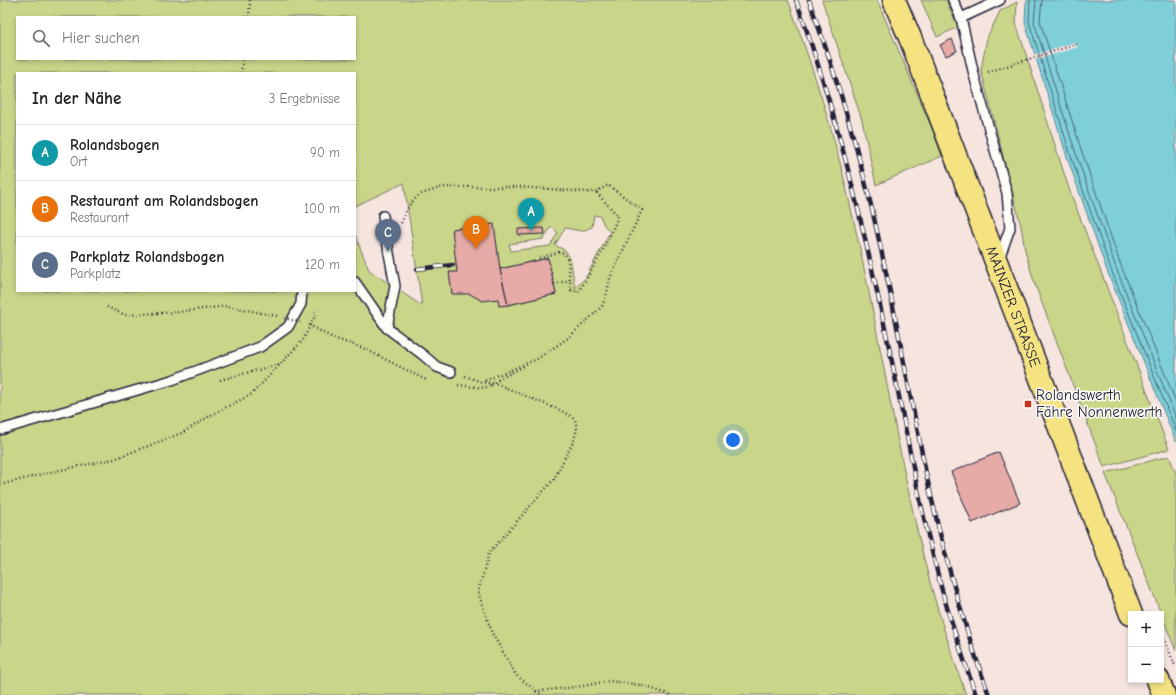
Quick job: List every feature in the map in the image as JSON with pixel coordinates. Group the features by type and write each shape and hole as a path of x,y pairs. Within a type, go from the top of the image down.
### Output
{"main road":[{"name":"MAINZER STRASSE","path":"894,0 998,264 1130,611"},
{"path":"1159,683 1164,695"}],"lane":[{"path":"952,0 961,18 974,75 1007,193 1010,228 998,264"},
{"path":"961,18 1000,0"},
{"path":"383,216 388,253 395,286 386,328"},
{"path":"356,283 386,328 437,367 451,372"},
{"path":"0,430 172,380 260,347 288,327 301,304 302,292"}],"path":[{"path":"249,16 250,0"},
{"path":"974,75 1077,44"},
{"path":"241,72 243,60"},
{"path":"388,253 411,203 419,195 442,188 520,188 596,192 608,185 642,210 610,278 607,293 602,306 568,338 537,359 484,388 453,384"},
{"path":"539,258 560,252 565,254 568,260 571,290 578,292 589,276 612,232 618,216 596,192"},
{"path":"554,284 570,280"},
{"path":"107,306 125,315 178,312 227,306 300,322"},
{"path":"0,485 51,472 114,459 182,432 252,394 303,340 316,314 314,306"},
{"path":"310,325 333,338 363,348 424,379 431,380"},
{"path":"537,359 482,382 497,384 562,411 575,419 577,429 574,440 554,479 489,554 478,592 492,633 512,669 516,675 542,695"},
{"path":"1164,638 1176,668"},
{"path":"536,691 610,682 640,685 671,695"}],"green space":[{"path":"0,0 788,0 806,49 837,149 869,293 916,525 936,602 966,695 0,695","holes":["594,215 600,216 604,225 610,232 586,277 575,288 571,261 566,251 555,245 565,228 582,231 592,227","550,228 553,228 558,233 550,246 511,251 509,244 544,239","548,258 556,294 509,305 500,269"]},
{"path":"822,0 877,0 931,126 942,156 876,185 862,120"},
{"path":"921,0 946,0 958,27 937,37"},
{"path":"1017,2 1016,23 1069,189 1169,449 1104,467 1034,282 981,70 987,38 1000,11"},
{"path":"1169,456 1176,473 1176,651 1164,621 1164,611 1160,611 1105,473"}],"water":[{"path":"1028,0 1176,0 1176,442 1106,268 1067,157 1025,23 1026,2"}],"pier":[{"path":"1076,42 1078,47 1035,60 1033,55"}],"building":[{"path":"952,39 957,51 946,56 940,45"},
{"path":"494,224 500,269 508,305 499,306 498,299 482,301 470,294 452,294 449,272 457,272 452,229"},
{"path":"544,228 545,234 518,235 518,229"},
{"path":"548,258 556,294 508,305 500,269"},
{"path":"999,452 1020,503 972,523 951,472"}],"railway":[{"path":"796,0 824,83 848,168 878,295 916,484 930,542 950,618 976,695"},
{"path":"809,0 826,48 862,169 875,220 935,514 963,618 989,695"},
{"path":"417,269 453,265"}],"place":[{"name":"Rolandsbogen","path":"531,231"},
{"name":"Restaurant am Rolandsbogen","path":"476,249"},
{"name":"Parkplatz Rolandsbogen","path":"388,252"},
{"name":"Rolandswerth Fähre Nonnenwerth","path":"1028,404"}]}
